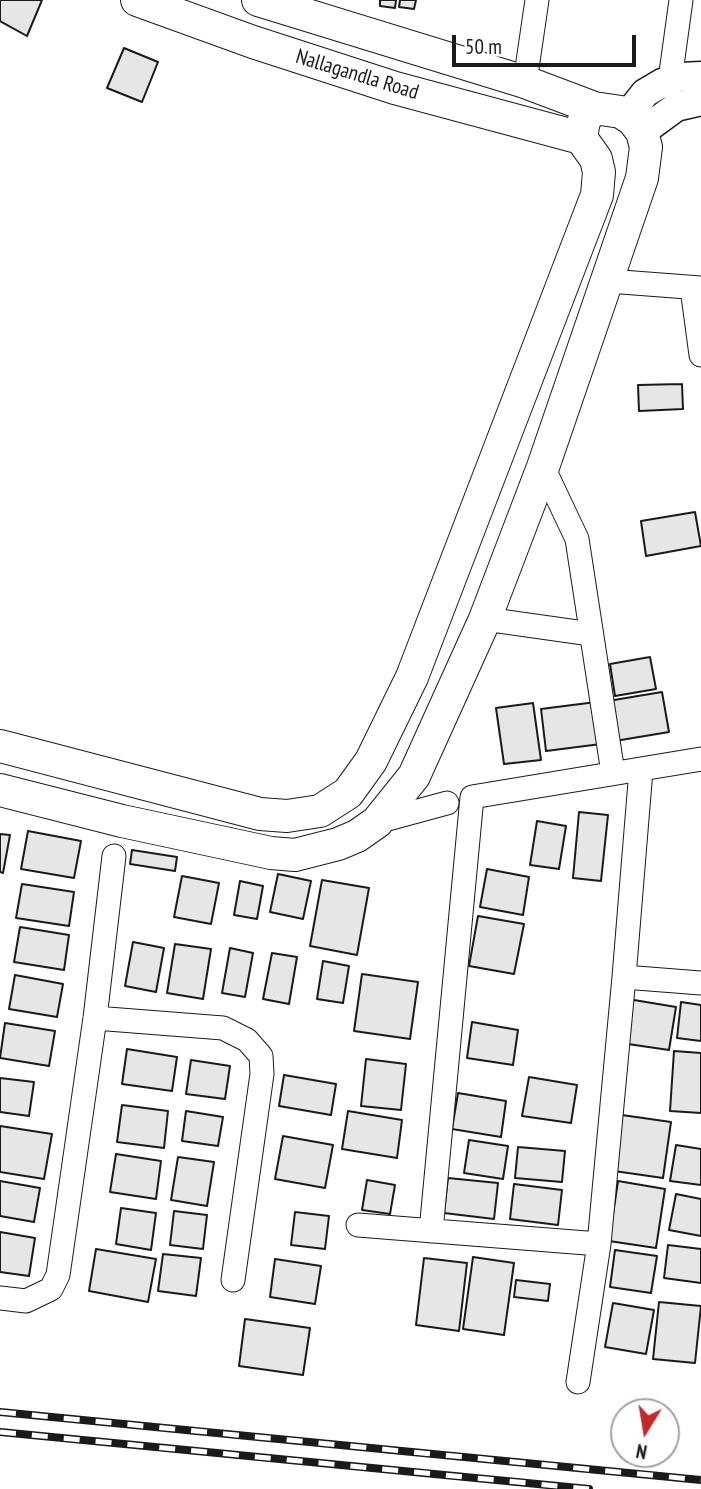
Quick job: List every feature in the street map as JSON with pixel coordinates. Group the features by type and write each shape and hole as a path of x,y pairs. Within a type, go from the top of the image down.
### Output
{"main road":[{"name":"Nallagandla Road","path":"137,0 253,42 395,88 581,138"},
{"name":"Nallagandla Road","path":"258,0 525,82 594,108 621,112 634,124"},
{"path":"0,746 260,814 288,816 320,811 348,793 372,761 412,677 597,195 599,172 596,159 581,138 584,120 594,108"},
{"path":"0,790 271,853 295,855 317,852 357,836 377,822 414,776 485,619 543,467 642,178 646,147 634,124"},
{"path":"52,803 62,762"}],"street":[{"path":"525,82 537,0"},
{"path":"670,80 681,0"},
{"path":"634,124 645,93 670,80 701,76"},
{"path":"634,124 676,107 701,101"},
{"path":"608,281 697,288 701,355"},
{"path":"543,467 578,539 612,773"},
{"path":"485,619 591,634"},
{"path":"431,1231 472,797 701,759"},
{"path":"578,1382 599,1244 641,769"},
{"path":"377,822 447,803"},
{"path":"0,1298 26,1301 51,1289 58,1275 95,1018 114,856"},
{"path":"624,977 701,983"},
{"path":"95,1018 223,1028 247,1040 261,1056 262,1074 233,1280"},
{"path":"358,1225 599,1244"}],"building":[{"path":"0,0 42,0 27,36 0,21"},
{"path":"380,0 396,0 395,8 380,6"},
{"path":"400,0 416,0 414,9 399,7"},
{"path":"124,48 158,62 142,102 107,88"},
{"path":"682,384 683,409 639,411 638,385"},
{"path":"695,512 701,546 646,556 641,521"},
{"path":"650,657 656,689 615,696 610,664"},
{"path":"662,692 669,732 615,741 608,701"},
{"path":"596,702 601,744 546,751 541,709"},
{"path":"533,703 541,760 504,764 496,708"},
{"path":"579,812 608,815 601,881 573,878"},
{"path":"537,821 566,826 559,869 530,865"},
{"path":"28,831 81,841 74,878 21,869"},
{"path":"0,834 10,835 3,873 0,872"},
{"path":"132,850 177,857 175,871 130,864"},
{"path":"487,869 529,877 523,915 480,907"},
{"path":"278,874 311,881 303,919 270,912"},
{"path":"182,876 219,883 211,924 174,917"},
{"path":"322,880 369,888 357,955 310,946"},
{"path":"240,881 263,886 257,919 234,915"},
{"path":"22,884 74,892 69,926 16,918"},
{"path":"478,916 524,924 514,974 469,966"},
{"path":"20,927 69,935 64,970 14,962"},
{"path":"133,942 164,948 156,992 125,986"},
{"path":"175,944 211,949 203,999 167,993"},
{"path":"230,948 253,953 245,997 222,993"},
{"path":"272,953 297,957 289,1004 263,999"},
{"path":"323,961 349,966 343,1003 317,999"},
{"path":"362,974 418,982 410,1039 354,1031"},
{"path":"15,975 63,984 57,1017 9,1009"},
{"path":"628,999 676,1007 669,1050 621,1043"},
{"path":"681,1002 701,1005 701,1041 677,1038"},
{"path":"472,1022 518,1030 513,1065 467,1058"},
{"path":"5,1023 55,1031 49,1066 0,1058"},
{"path":"127,1049 177,1057 172,1091 122,1084"},
{"path":"674,1051 701,1053 701,1113 670,1111"},
{"path":"366,1059 406,1064 401,1110 361,1106"},
{"path":"191,1060 230,1066 225,1099 186,1094"},
{"path":"284,1075 336,1084 331,1115 279,1106"},
{"path":"529,1077 577,1085 571,1123 522,1116"},
{"path":"0,1078 34,1082 29,1116 0,1112"},
{"path":"458,1093 506,1101 501,1137 452,1129"},
{"path":"122,1105 168,1111 164,1148 117,1142"},
{"path":"186,1111 223,1117 218,1146 182,1141"},
{"path":"348,1111 402,1120 397,1158 342,1149"},
{"path":"622,1115 671,1122 663,1178 614,1171"},
{"path":"0,1126 52,1134 44,1179 0,1172"},
{"path":"283,1136 333,1145 325,1188 275,1179"},
{"path":"469,1140 508,1146 503,1179 464,1173"},
{"path":"676,1145 701,1149 701,1185 670,1181"},
{"path":"518,1147 565,1151 562,1182 515,1178"},
{"path":"116,1154 161,1161 156,1199 110,1192"},
{"path":"178,1157 214,1162 207,1206 171,1200"},
{"path":"448,1178 498,1183 494,1219 444,1213"},
{"path":"367,1180 395,1185 390,1214 362,1210"},
{"path":"0,1181 40,1188 34,1222 0,1216"},
{"path":"618,1181 665,1189 656,1248 609,1241"},
{"path":"514,1184 562,1190 558,1225 510,1219"},
{"path":"676,1194 701,1199 701,1236 669,1230"},
{"path":"121,1208 156,1213 151,1250 116,1244"},
{"path":"174,1211 207,1215 203,1249 170,1245"},
{"path":"295,1212 329,1216 325,1249 291,1245"},
{"path":"0,1232 35,1238 29,1276 0,1272"},
{"path":"668,1245 701,1249 701,1283 664,1278"},
{"path":"96,1249 156,1259 148,1302 89,1291"},
{"path":"615,1250 657,1256 651,1293 610,1287"},
{"path":"163,1254 201,1258 196,1296 158,1291"},
{"path":"473,1257 514,1263 504,1335 463,1329"},
{"path":"424,1258 467,1263 459,1331 416,1325"},
{"path":"275,1259 321,1266 315,1304 270,1297"},
{"path":"516,1280 550,1284 548,1301 514,1297"},
{"path":"659,1302 701,1306 695,1363 653,1359"},
{"path":"613,1303 654,1310 646,1354 605,1347"},
{"path":"245,1319 310,1328 303,1375 239,1366"}],"railway":[{"path":"0,1412 701,1480"},
{"path":"0,1432 589,1489"}]}
